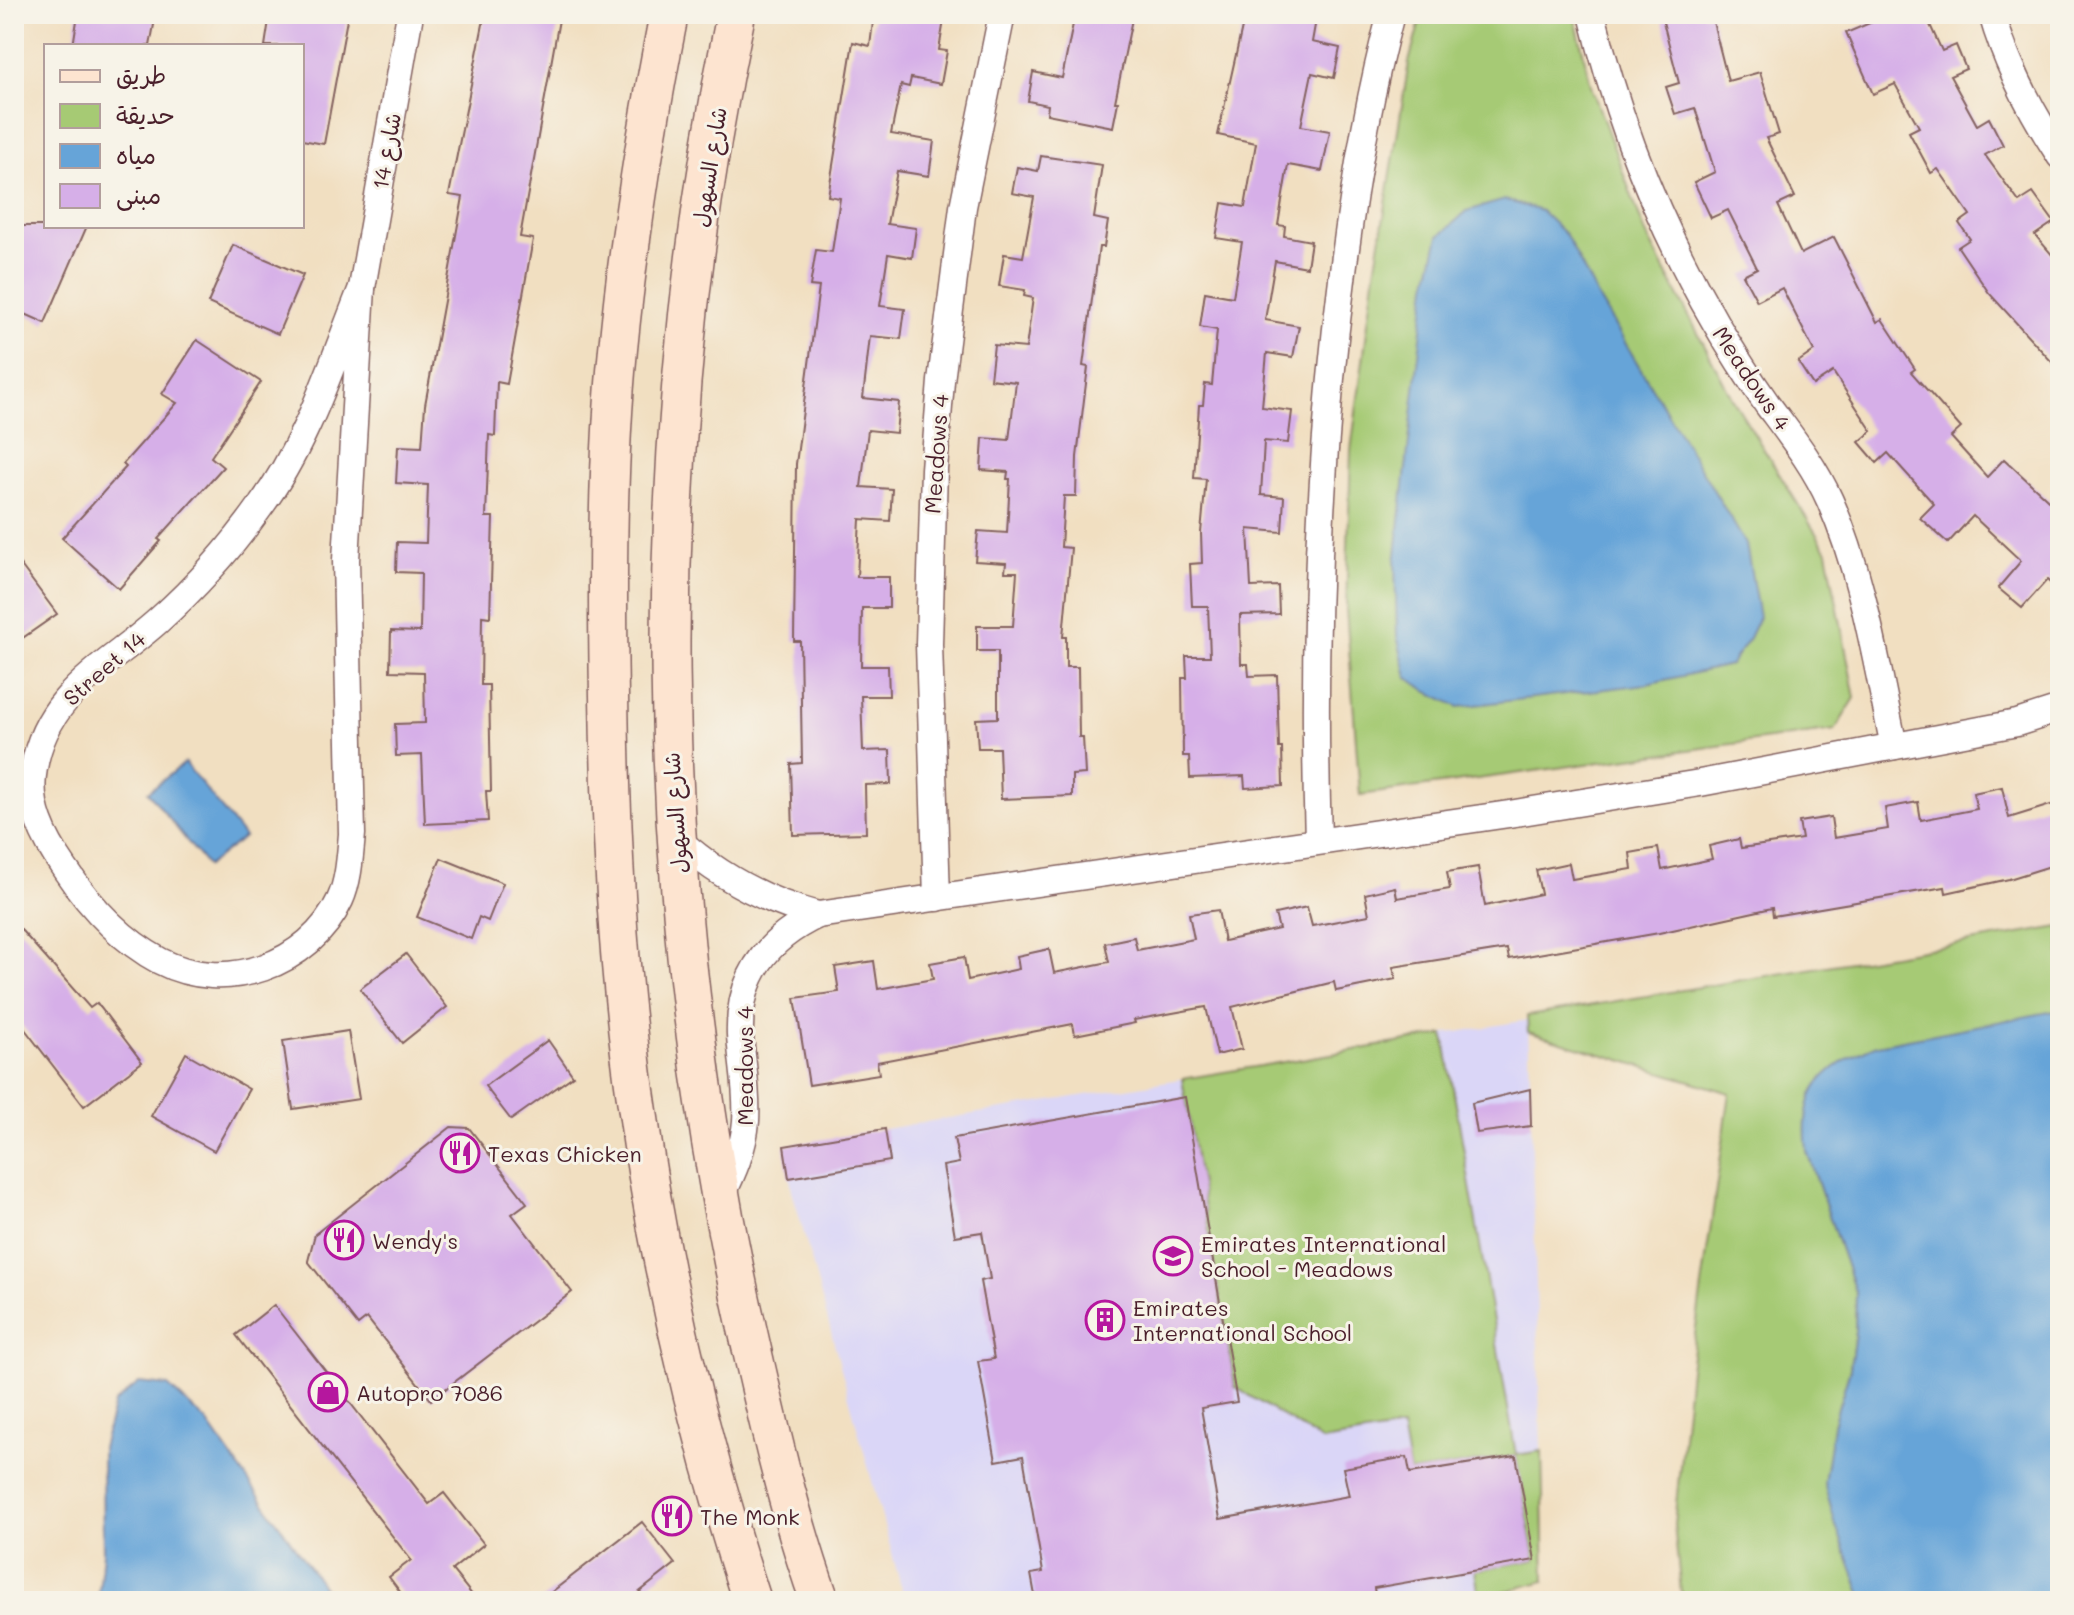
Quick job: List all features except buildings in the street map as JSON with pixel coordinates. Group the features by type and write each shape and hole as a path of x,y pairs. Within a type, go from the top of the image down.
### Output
{"main road":[{"path":"669,14 648,121 631,235 618,350 610,466 607,582 613,843 625,1007 648,1174 699,1419 752,1601"},
{"name":"شارع السهول","path":"736,14 705,186 677,440 670,568 669,680 676,838 687,964 720,1198 756,1366 820,1601"}],"street":[{"name":"شارع 14","path":"362,288 410,14"},
{"name":"Meadows 4","path":"937,898 929,644 935,454 963,207 1002,14"},
{"path":"1318,841 1314,647 1325,433 1350,220 1368,114 1391,14"},
{"name":"Meadows 4","path":"1592,14 1604,64 1634,153 1671,239 1715,322 1766,402 1800,448 1829,498 1850,552 1861,593 1894,746"},
{"path":"1992,14 2038,121 2060,156"},
{"name":"Street 14","path":"362,288 346,560 352,834 349,867 341,899 323,926 300,949 272,965 240,975 208,975 162,962 131,942 77,888 38,822 33,797 33,772 38,748 47,724 61,703 78,685 161,619 190,590 262,505 298,444 362,288"},
{"name":"Meadows 4","path":"720,1198 737,1162 746,1124 747,1098 740,1034 741,1008 747,984 759,961 775,942 795,926 818,915 1700,783 2017,723 2060,709"},
{"name":"Meadows 4","path":"676,838 718,872 741,886 792,908 818,915"}],"shaded area":[{"name":"Emirates International School - Meadows","path":"1528,1020 1545,1581 1467,1601 905,1601 792,1190 784,1146"}],"green space":[{"path":"1422,14 1574,14 1592,89 1646,234 1732,398 1827,551 1855,698 1835,730 1360,795 1346,609 1351,450 1374,278 1409,62"},
{"path":"2060,927 2060,1010 1807,1151 1856,1294 1850,1369 1833,1425 1836,1526 1864,1601 1703,1601 1681,1593 1674,1524 1690,1369 1730,1093 1528,1032 1527,1016"},
{"path":"1444,1035 1516,1455 1542,1451 1545,1581 1479,1598 1475,1570 1535,1560 1516,1456 1410,1473 1402,1428 1323,1441 1235,1387 1182,1079"}],"water":[{"path":"1505,200 1541,211 1566,235 1600,301 1746,544 1759,617 1730,665 1647,684 1459,707 1428,692 1407,677 1397,636 1395,563 1427,285 1439,236 1467,211"},
{"path":"185,763 244,837 207,866 148,792"},
{"path":"2060,1010 2060,1601 1864,1601 1836,1526 1824,1483 1833,1425 1850,1369 1856,1294 1807,1151 1805,1130 1811,1096 1829,1072 1877,1045"},
{"path":"139,1383 168,1386 207,1422 333,1601 98,1601 103,1552 102,1448 114,1403"}],"place":[{"name":"Texas Chicken","path":"460,1153"},
{"name":"Wendy's","path":"344,1240"},
{"name":"Emirates International School - Meadows","path":"1173,1256"},
{"name":"Emirates International School","path":"1105,1320"},
{"name":"Autopro 7086","path":"328,1392"},
{"name":"The Monk","path":"672,1516"}]}
